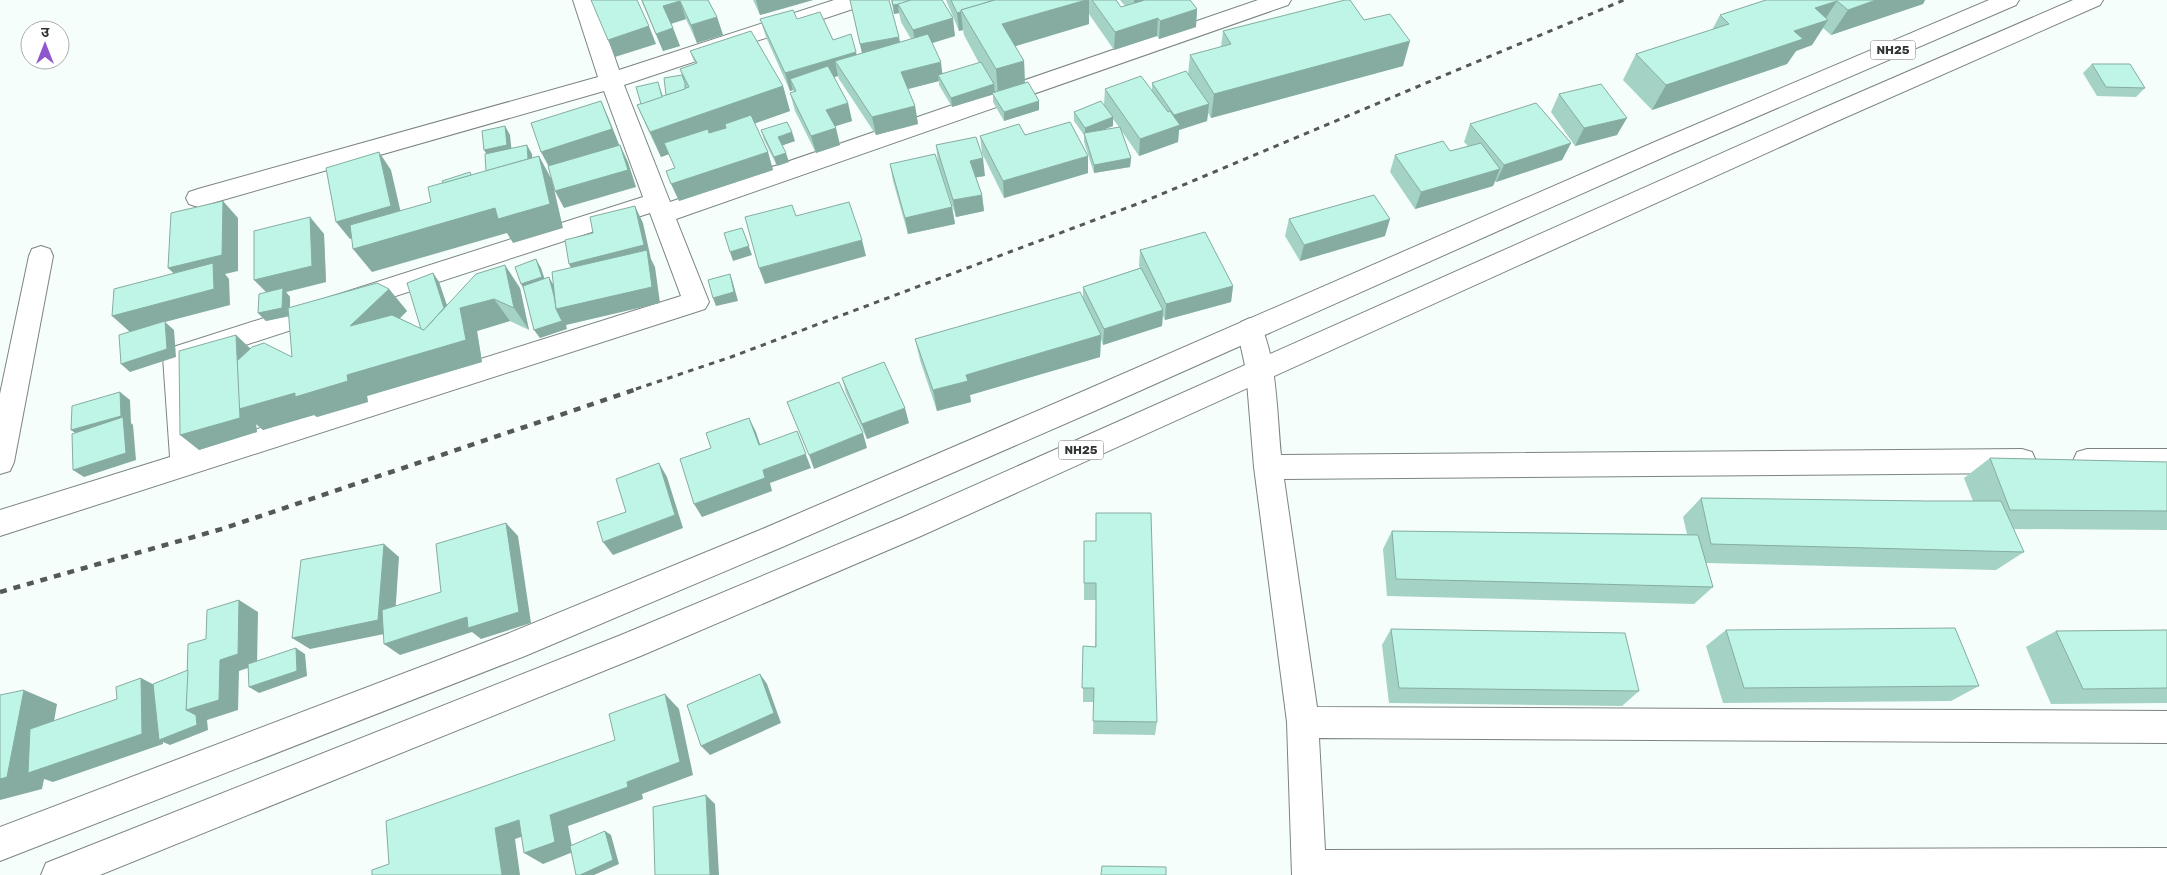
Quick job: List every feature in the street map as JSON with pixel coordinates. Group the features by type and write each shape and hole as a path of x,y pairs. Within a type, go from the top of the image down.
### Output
{"street":[{"path":"0,523 696,302 611,81 584,0"},
{"path":"198,198 611,81 857,0"},
{"path":"184,464 176,357 659,208 1280,0"},
{"name":"NH25","path":"0,844 523,642 770,539 1089,401 1664,147 2008,0"},
{"name":"NH25","path":"58,875 632,645 911,527 1827,116 2092,0"},
{"path":"0,462 40,256"},
{"path":"1250,329 1259,370 1268,467 1303,722 1309,871 2167,865"},
{"path":"1268,467 1651,462 2167,461"},
{"path":"1303,722 2167,727"}],"building":[{"path":"591,0 637,0 649,26 608,40"},
{"path":"642,0 708,0 717,17 691,25 680,1 663,6 673,28 656,34"},
{"path":"850,0 889,0 899,37 860,44"},
{"path":"892,0 911,0 893,5"},
{"path":"911,0 942,0 953,18 913,30 898,4"},
{"path":"951,0 995,0 961,10 961,12 957,13"},
{"path":"995,0 1086,0 1002,24 1024,61 996,69 961,10"},
{"path":"1092,0 1116,0 1121,7 1145,0 1190,0 1197,9 1160,21 1158,18 1115,32"},
{"path":"1350,0 1364,20 1390,14 1410,41 1214,94 1190,55 1231,44 1223,31"},
{"path":"1766,0 1876,0 1848,10 1837,1 1815,8 1828,20 1794,31 1803,39 1666,85 1636,54 1729,24 1720,15"},
{"path":"793,10 797,19 820,12 833,40 851,34 856,52 785,73 760,19"},
{"path":"751,31 783,86 650,132 637,105 689,87 680,69 697,63 690,51"},
{"path":"928,34 941,62 901,72 915,106 872,117 835,61"},
{"path":"981,62 994,84 951,98 938,75"},
{"path":"2092,64 2130,64 2145,88 2106,87"},
{"path":"828,66 848,103 826,110 836,128 811,136 790,93 796,91 790,79"},
{"path":"1186,71 1209,104 1174,115 1152,83"},
{"path":"682,75 685,89 666,95 664,78"},
{"path":"1141,76 1180,125 1140,139 1105,89"},
{"path":"658,82 662,97 641,104 636,87"},
{"path":"1028,82 1039,101 1004,112 992,93"},
{"path":"1601,84 1627,118 1584,128 1559,94"},
{"path":"601,101 612,129 541,152 531,123"},
{"path":"1101,101 1113,117 1085,128 1074,112"},
{"path":"1536,103 1571,143 1504,165 1470,124"},
{"path":"751,115 768,152 671,184 666,171 675,168 664,143 708,129 709,133 726,128 725,124"},
{"path":"787,122 792,132 778,137 786,153 774,157 761,130"},
{"path":"1070,122 1088,156 1003,181 980,136 1019,124 1025,135"},
{"path":"505,126 507,145 484,150 482,131"},
{"path":"1120,127 1131,158 1094,165 1084,133"},
{"path":"976,137 983,158 970,161 982,195 953,200 936,145"},
{"path":"1443,141 1450,151 1481,143 1500,169 1421,192 1395,155"},
{"path":"527,145 528,159 486,171 485,154"},
{"path":"620,145 628,170 555,191 548,166"},
{"path":"379,152 391,206 336,222 326,168"},
{"path":"935,154 952,207 905,218 890,164"},
{"path":"539,156 550,204 498,219 495,208 353,249 350,225 431,202 428,187"},
{"path":"470,172 471,175 443,183 442,181"},
{"path":"1374,195 1390,219 1304,245 1289,219"},
{"path":"223,201 222,255 168,268 171,213"},
{"path":"849,202 862,240 759,268 745,217 792,205 796,216"},
{"path":"635,206 644,245 569,264 565,240 593,233 590,217"},
{"path":"310,217 312,266 254,280 254,231"},
{"path":"742,228 749,246 730,252 724,233"},
{"path":"1205,232 1233,286 1166,304 1140,250"},
{"path":"647,250 652,287 556,309 552,272"},
{"path":"536,259 542,277 521,284 515,267"},
{"path":"213,263 214,289 112,316 114,289"},
{"path":"505,265 514,308 494,299 460,308 466,340 347,375 348,381 295,397 295,393 239,409 237,361 252,347 264,343 292,357 288,308 377,283 389,289 350,326 392,315 424,330 476,274"},
{"path":"1141,268 1163,310 1104,329 1083,287"},
{"path":"433,273 444,308 424,330 421,329 407,283"},
{"path":"730,274 734,292 713,298 708,280"},
{"path":"549,277 556,309 562,321 534,330 523,286"},
{"path":"283,288 282,308 258,313 259,294"},
{"path":"1080,292 1101,335 966,375 968,381 933,390 915,339"},
{"path":"165,321 167,349 121,364 119,335"},
{"path":"236,335 240,418 180,435 179,351"},
{"path":"884,362 905,408 862,424 842,378"},
{"path":"839,382 863,433 809,455 787,402"},
{"path":"120,392 121,416 71,430 72,406"},
{"path":"123,417 126,453 73,470 72,434"},
{"path":"749,418 759,445 797,431 806,454 763,470 765,478 694,504 680,459 711,448 706,433"},
{"path":"1990,458 2167,462 2167,511 2010,510"},
{"path":"659,463 675,515 603,542 597,522 626,512 616,479"},
{"path":"1701,498 2001,501 2024,552 1711,544"},
{"path":"1096,513 1151,513 1157,722 1093,721 1094,688 1082,688 1083,646 1096,647 1096,583 1084,583 1084,541 1096,541"},
{"path":"506,523 519,612 468,628 467,617 384,644 382,610 441,592 436,544"},
{"path":"1392,531 1698,535 1713,587 1396,579"},
{"path":"384,544 378,620 292,638 301,560"},
{"path":"239,600 238,654 220,660 219,700 186,710 188,644 206,639 207,610"},
{"path":"1955,628 1979,686 1744,688 1726,630"},
{"path":"1391,629 1625,633 1639,691 1399,688"},
{"path":"2167,630 2167,688 2083,689 2056,631"},
{"path":"296,648 297,671 249,687 248,664"},
{"path":"188,670 186,710 196,715 197,725 159,740 153,684"},
{"path":"760,674 774,713 701,746 687,705"},
{"path":"141,678 142,734 28,773 30,729 117,699 116,687"},
{"path":"24,690 7,777 0,779 0,695"},
{"path":"665,694 680,762 627,782 628,787 550,815 555,842 524,853 519,820 495,828 502,875 372,875 372,870 389,864 386,821 615,740 609,714"},
{"path":"706,795 710,875 655,875 653,807"},
{"path":"605,831 613,860 580,875 576,875 570,846"},
{"path":"1102,866 1166,867 1166,875 1101,875"}],"railway":[{"path":"636,389 731,357 1145,201 1624,0"},
{"path":"0,592 225,528 640,388"}]}
